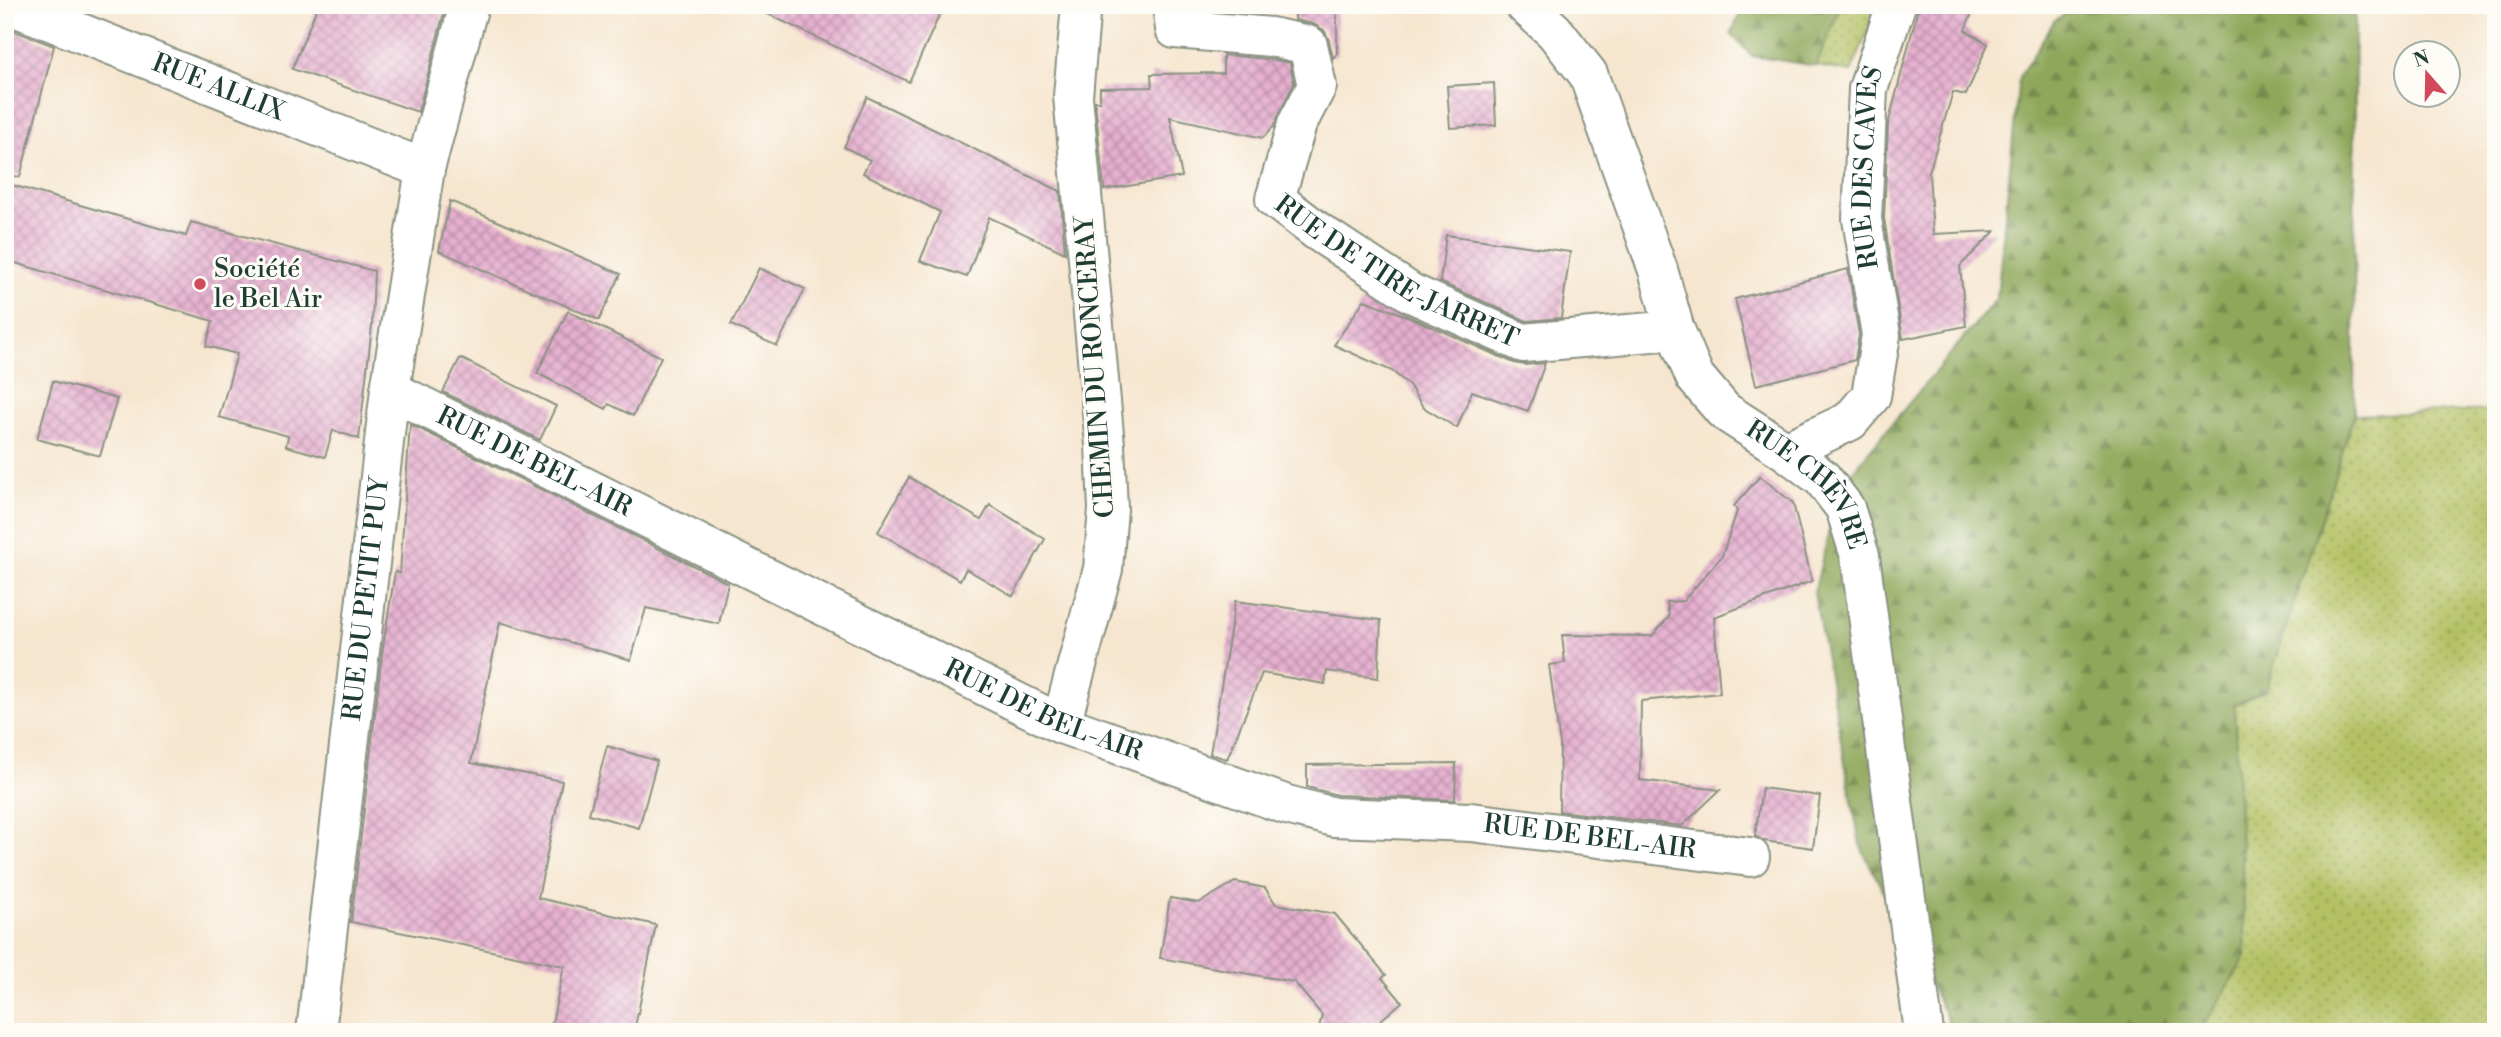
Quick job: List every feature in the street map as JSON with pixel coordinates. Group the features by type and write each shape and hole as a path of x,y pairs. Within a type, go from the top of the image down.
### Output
{"street":[{"name":"RUE ALLIX","path":"10,5 425,169"},
{"name":"RUE DU PETIT PUY","path":"316,1032 390,390 425,169 469,5"},
{"name":"CHEMIN DU RONCERAY","path":"1060,724 1103,569 1108,509 1105,445 1073,96 1081,5"},
{"name":"RUE DE TIRE-JARRET","path":"1172,5 1175,29 1271,37 1308,45 1318,86 1297,124 1275,199 1317,231 1411,293 1523,343 1675,330"},
{"name":"RUE CHÈVRE","path":"1525,5 1554,31 1588,74 1658,270 1675,330 1695,377 1724,411 1822,478 1845,508 1860,556 1924,1032"},
{"name":"RUE DES CAVES","path":"1786,451 1850,421 1871,396 1881,335 1862,219 1868,89 1896,5"},
{"name":"RUE DE BEL-AIR","path":"390,390 1060,724 1287,805 1334,817 1471,822 1750,857"}],"green space":[{"path":"1744,5 1841,5 1816,66 1752,56 1731,34"},
{"path":"1841,5 1879,5 1851,72 1816,66"},
{"path":"2082,5 2355,5 2354,415 2266,690 2234,705 2246,956 2200,1032 1954,1032 1860,845 1814,593 1840,486 1997,298 2019,77 2055,20"},
{"path":"2496,410 2496,1032 2200,1032 2246,956 2234,705 2266,690 2354,415"}],"building":[{"path":"318,5 446,5 418,112 292,69"},
{"path":"749,5 944,5 909,82"},
{"path":"1295,5 1337,5 1337,54 1333,58 1324,30 1295,20"},
{"path":"1919,5 1975,5 1965,30 1988,44 1966,95 1953,92 1929,172 1933,234 1995,231 1960,266 1966,326 1903,339 1884,218 1888,125"},
{"path":"5,27 54,46 20,177 5,175"},
{"path":"1223,55 1290,63 1294,83 1273,127 1263,138 1170,117 1182,177 1104,190 1095,101 1100,101 1100,88 1152,87 1151,74 1223,73"},
{"path":"1494,83 1496,125 1450,128 1447,86"},
{"path":"867,97 1060,191 1065,253 989,217 967,277 920,261 940,212 863,173 870,160 844,147"},
{"name":"Société le Bel Air","path":"5,183 186,236 191,222 374,271 372,326 359,439 333,430 325,457 286,446 288,436 219,417 237,354 206,346 213,321 5,260"},
{"path":"450,201 621,274 599,320 439,251"},
{"path":"1446,235 1570,252 1561,318 1527,321 1440,282"},
{"path":"759,268 805,289 777,346 731,325"},
{"path":"1848,269 1859,335 1855,360 1756,385 1735,299"},
{"path":"1364,300 1514,363 1545,363 1528,411 1472,391 1457,428 1423,407 1409,385 1392,371 1334,345"},
{"path":"568,311 661,357 633,416 609,404 606,409 537,373"},
{"path":"460,358 556,406 540,440 443,392"},
{"path":"53,381 117,399 100,456 37,439"},
{"path":"410,424 728,583 719,624 646,608 631,660 500,622 471,763 562,781 538,898 656,925 634,1032 586,1032 552,1023 564,966 351,922 382,653 395,572 400,573"},
{"path":"1760,476 1793,503 1812,581 1714,617 1720,693 1641,701 1640,780 1720,790 1682,826 1559,811 1560,744 1549,665 1565,663 1562,635 1652,636 1669,617 1667,602 1683,601 1722,556 1737,511 1734,506"},
{"path":"909,477 981,520 990,505 1045,539 1013,596 966,569 960,580 878,532"},
{"path":"1235,601 1381,620 1378,678 1327,671 1325,684 1262,673 1227,759 1210,754"},
{"path":"607,746 657,761 639,828 589,814"},
{"path":"1456,763 1455,800 1337,795 1307,787 1307,765"},
{"path":"1762,788 1820,796 1813,848 1764,841 1755,836"},
{"path":"1235,882 1265,888 1276,904 1335,914 1386,975 1382,978 1402,1002 1367,1032 1318,1032 1322,1015 1294,982 1160,958 1170,898 1199,903"}],"place":[{"name":"Société le Bel Air","path":"200,284"}]}
